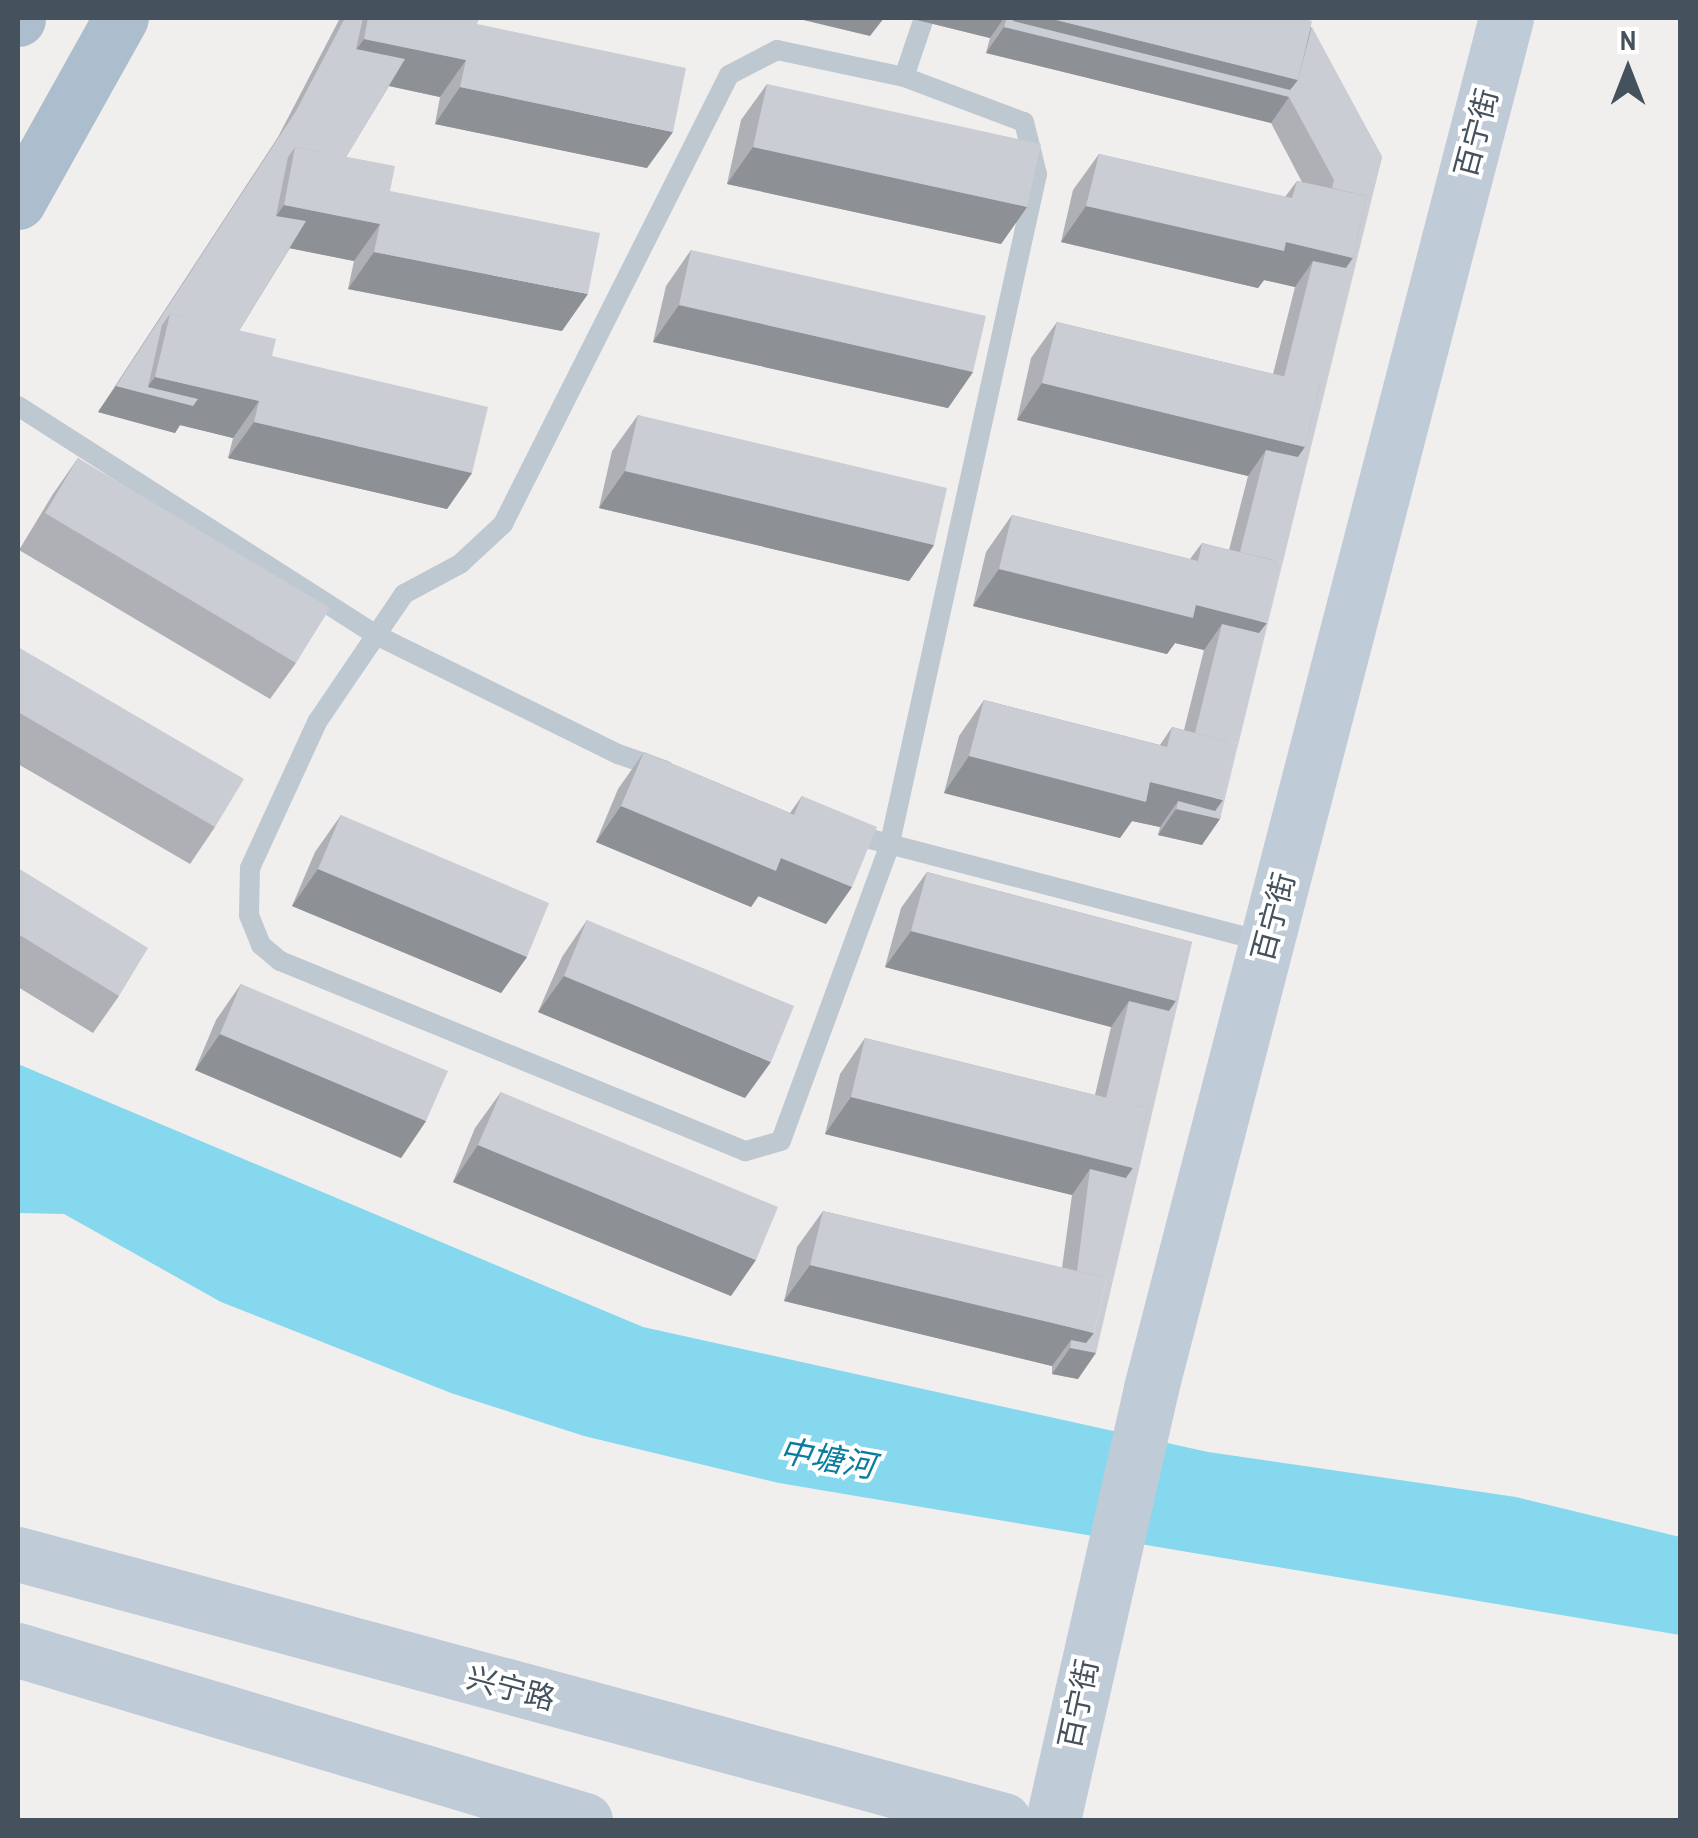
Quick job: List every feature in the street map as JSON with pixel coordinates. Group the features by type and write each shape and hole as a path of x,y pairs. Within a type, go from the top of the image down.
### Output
{"main road":[{"path":"18,202 121,18"}],"street":[{"name":"百宁街","path":"1054,1820 1151,1388 1506,18"},
{"name":"兴宁路","path":"18,1554 1004,1820"},
{"path":"18,1650 585,1820"}],"lane":[{"path":"904,76 924,18"},
{"path":"778,50 904,76 1024,122 1037,174 889,847 781,1142 764,1151 745,1151 298,968 261,945 249,915 250,868 316,722 376,635 404,594 460,564 503,524 729,75 778,50"},
{"path":"18,406 376,635 618,754 690,779"},
{"path":"817,822 889,847 1266,942"}],"water":[{"name":"中塘河","path":"18,1064 643,1327 1208,1452 1516,1497 1680,1537 1680,1635 779,1483 584,1436 451,1393 221,1302 64,1214 18,1213"}],"building":[{"path":"345,18 363,18 356,49 405,59 346,157 295,147 288,157 276,216 306,221 239,331 170,314 162,325 148,387 198,399 193,406 116,386 296,111"},
{"path":"368,18 478,18 477,24 686,68 673,132 460,87 466,60 364,39"},
{"path":"1007,18 1290,90 1298,80 1312,27 1382,157 1220,819 1176,809 1178,801 1215,811 1223,800 1238,744 1195,733 1222,624 1259,633 1267,623 1282,562 1240,552 1266,450 1298,457 1305,447 1320,385 1284,377 1313,261 1346,268 1353,258 1367,196 1332,188 1334,180 1289,97 1004,27"},
{"path":"1048,18 1300,18 1312,21 1298,80"},
{"path":"767,84 1041,144 1027,207 753,147"},
{"path":"295,147 395,166 390,191 600,233 588,294 374,252 380,224 284,205"},
{"path":"1099,154 1292,198 1297,181 1367,196 1353,258 1286,242 1284,251 1086,206"},
{"path":"691,250 986,316 973,372 679,305"},
{"path":"170,314 276,339 272,356 488,407 472,473 254,422 259,401 155,377"},
{"path":"1057,322 1320,385 1305,447 1042,383"},
{"path":"638,415 947,488 934,545 625,471"},
{"path":"78,458 330,608 296,663 45,513"},
{"path":"1012,515 1198,561 1202,543 1282,562 1267,623 1196,605 1193,618 999,569"},
{"path":"18,647 244,779 215,827 18,712"},
{"path":"984,700 1167,747 1172,727 1238,744 1223,800 1150,782 1146,802 969,756"},
{"path":"644,752 794,815 802,796 877,827 852,887 781,858 776,871 621,806"},
{"path":"341,815 549,903 527,957 318,869"},
{"path":"18,868 148,948 119,996 18,934"},
{"path":"927,872 1192,942 1176,1001 911,931"},
{"path":"587,920 794,1006 771,1062 564,976"},
{"path":"1191,947 1096,1353 1070,1348 1071,1340 1086,1343 1094,1333 1107,1278 1077,1271 1090,1169 1126,1178 1133,1168 1148,1108 1106,1098 1129,1001 1169,1011 1176,1001"},
{"path":"241,984 448,1071 426,1121 220,1034"},
{"path":"865,1038 1148,1108 1133,1168 851,1097"},
{"path":"501,1092 778,1207 756,1260 478,1145"},
{"path":"823,1211 1107,1278 1094,1333 810,1265"}]}
